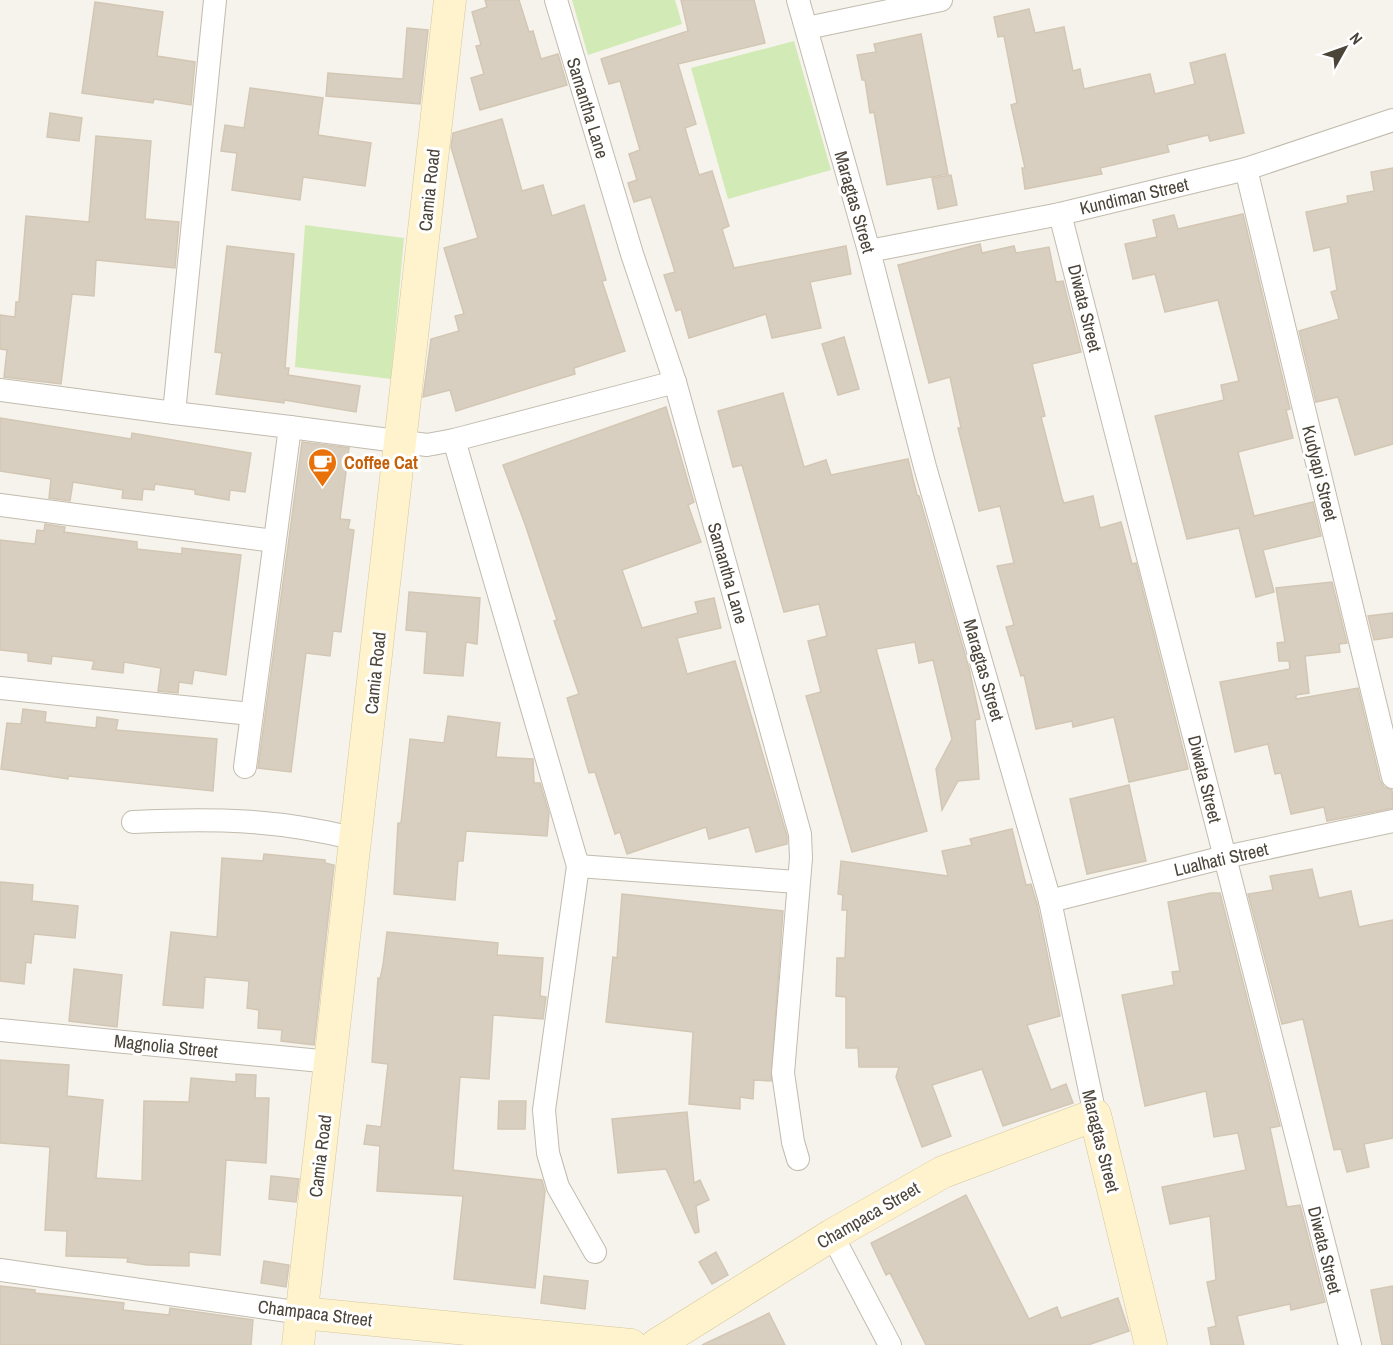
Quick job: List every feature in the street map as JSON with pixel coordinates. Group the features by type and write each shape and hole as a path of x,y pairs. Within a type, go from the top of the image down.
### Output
{"street":[{"path":"174,413 215,0"},
{"name":"Camia Road","path":"298,1345 450,0"},
{"name":"Samantha Lane","path":"556,0 632,254 675,382 800,834 801,858 797,882 783,1073 793,1142 798,1159"},
{"name":"Maragtas Street","path":"798,0 869,251 925,467 1050,901 1095,1115 1151,1345"},
{"path":"807,28 941,0"},
{"name":"Kundiman Street","path":"869,251 1060,214 1246,169 1393,120"},
{"name":"Kudyapi Street","path":"1246,169 1393,777"},
{"name":"Diwata Street","path":"1060,214 1350,1345"},
{"path":"0,390 427,445 454,440 675,382"},
{"path":"245,767 290,427"},
{"path":"454,440 578,866 544,1110 548,1153 558,1187 595,1252"},
{"path":"0,505 274,541"},
{"path":"0,688 251,714"},
{"path":"133,822 248,820 299,825 356,839"},
{"name":"Lualhati Street","path":"1050,901 1225,857 1393,821"},
{"path":"578,866 797,882"},
{"name":"Magnolia Street","path":"0,1030 331,1062"},
{"name":"Champaca Street","path":"656,1345 832,1235 943,1172 1095,1115"},
{"path":"832,1235 890,1345"},
{"name":"Champaca Street","path":"0,1270 302,1313 631,1345"}],"green space":[{"path":"572,0 675,0 682,24 588,55"},
{"path":"794,41 831,170 728,199 691,68"},
{"path":"305,225 404,238 391,379 295,367"}],"building":[{"path":"485,0 519,0 529,32 533,31 541,59 558,54 567,85 480,110 471,78 484,74 476,46 481,45 472,12 487,7"},
{"path":"681,0 754,0 765,43 678,64 696,124 685,128 699,175 712,171 729,226 722,229 734,268 846,246 851,274 810,282 821,328 772,338 766,314 689,338 681,309 676,311 664,275 675,272 651,197 634,202 628,183 637,180 629,154 640,150 620,81 609,84 601,59 688,31"},
{"path":"95,2 163,12 157,56 195,62 191,105 154,99 153,103 82,93"},
{"path":"1029,9 1035,33 1064,27 1073,71 1080,69 1084,89 1150,74 1155,94 1195,84 1190,63 1225,54 1244,133 1210,141 1208,135 1167,145 1169,152 1100,168 1102,174 1025,189 1022,168 1025,168 1011,105 1017,103 1004,36 998,37 994,17"},
{"path":"407,28 428,30 420,104 326,96 328,73 403,79"},
{"path":"921,34 948,174 887,185 874,112 870,113 865,80 862,80 857,55 876,52 874,44"},
{"path":"250,88 323,98 318,135 371,143 365,186 303,177 300,200 232,190 237,153 221,151 225,125 244,128"},
{"path":"50,113 82,118 79,141 47,137"},
{"path":"502,119 522,191 543,185 552,216 584,205 606,280 602,281 625,351 574,368 575,374 456,411 450,390 423,397 431,339 459,331 455,316 464,314 444,248 478,238 451,147 453,133"},
{"path":"96,136 151,141 145,219 179,222 175,268 96,260 94,296 72,294 61,384 4,377 7,350 0,349 0,315 15,317 16,302 19,302 26,216 89,222"},
{"path":"1393,168 1393,444 1355,455 1338,397 1316,402 1299,331 1339,319 1331,292 1337,290 1330,247 1314,251 1306,212 1348,203 1347,196 1374,191 1371,172"},
{"path":"951,175 957,205 938,209 932,178"},
{"path":"1243,214 1290,409 1286,410 1293,438 1238,452 1254,516 1313,502 1321,536 1263,550 1274,592 1256,597 1239,528 1187,539 1155,416 1224,400 1221,385 1239,381 1218,300 1165,312 1155,274 1133,279 1125,244 1157,237 1153,220 1174,215 1178,229"},
{"path":"980,244 982,253 1014,246 1016,253 1049,247 1056,282 1063,281 1081,352 1032,364 1045,416 1041,417 1064,503 1093,496 1100,528 1121,522 1132,564 1136,563 1188,769 1129,782 1114,717 1073,727 1072,721 1036,729 1024,675 1021,676 1006,627 1014,625 997,566 1014,563 1000,506 979,511 958,428 961,428 950,377 929,383 898,265"},
{"path":"227,246 294,254 285,368 289,368 288,375 360,386 356,412 284,400 284,403 216,394 222,353 215,352"},
{"path":"844,337 859,389 838,395 822,344"},
{"path":"783,393 804,467 826,460 831,475 908,459 969,668 980,719 975,720 979,779 958,781 942,810 936,769 952,739 933,660 919,663 915,642 876,649 927,831 852,852 806,696 821,692 808,641 827,636 819,604 784,612 742,465 733,467 718,411"},
{"path":"666,407 694,502 688,505 701,542 622,570 642,628 698,613 695,602 714,598 721,628 677,638 687,674 735,661 787,836 787,844 756,852 749,827 709,839 706,827 627,854 620,832 615,834 595,772 589,773 567,698 579,694 554,621 557,620 503,465"},
{"path":"0,418 131,439 132,433 251,453 245,492 230,490 229,500 195,494 195,490 155,484 154,490 143,489 142,500 122,498 123,490 73,482 70,501 49,498 51,479 0,471"},
{"path":"302,442 349,448 340,519 350,520 348,529 354,530 341,632 333,631 330,656 306,653 291,772 258,768"},
{"path":"45,524 65,527 64,532 137,542 137,549 182,554 182,548 241,555 226,675 194,670 192,684 179,682 178,693 158,691 161,668 124,662 123,673 92,669 94,661 52,656 51,664 28,661 28,653 0,650 0,540 35,544 37,530 44,531"},
{"path":"1332,582 1347,643 1339,644 1340,652 1305,656 1309,693 1296,695 1296,699 1358,688 1380,780 1384,787 1392,790 1393,808 1327,821 1324,807 1291,814 1281,773 1275,774 1268,744 1235,752 1220,682 1290,669 1289,661 1279,661 1277,643 1285,642 1276,588"},
{"path":"409,592 480,598 477,644 466,642 463,676 424,673 427,632 406,630"},
{"path":"1393,613 1393,637 1374,640 1368,616"},
{"path":"23,709 46,712 45,722 96,728 97,717 118,720 116,730 217,739 213,791 68,776 68,779 1,769 7,723 21,724"},
{"path":"448,716 500,723 496,757 533,759 534,783 540,783 549,813 547,836 466,831 463,861 458,861 455,900 394,894 398,823 401,823 410,739 444,743"},
{"path":"1129,785 1146,861 1087,874 1070,799"},
{"path":"1012,829 1026,885 1031,884 1037,904 1060,1016 1027,1025 1051,1090 1066,1084 1073,1103 1003,1126 982,1069 932,1085 951,1136 922,1147 896,1077 899,1067 859,1067 858,1048 846,1048 846,997 836,996 837,958 845,958 847,910 842,910 843,895 838,894 841,861 948,876 942,851 972,845 970,839"},
{"path":"264,854 325,860 325,863 334,865 314,1045 281,1041 282,1030 258,1028 259,1010 247,1008 249,981 205,977 203,1008 163,1005 171,932 217,937 222,858 263,861"},
{"path":"1312,869 1319,898 1351,891 1359,927 1393,920 1393,1138 1364,1144 1369,1167 1347,1172 1341,1149 1334,1150 1303,1019 1282,1024 1248,894 1273,890 1270,876"},
{"path":"0,882 33,885 32,901 78,906 75,938 34,934 31,963 26,962 24,984 0,981"},
{"path":"1220,893 1280,1126 1270,1128 1287,1207 1300,1205 1325,1302 1291,1310 1290,1304 1237,1316 1244,1345 1211,1345 1208,1328 1216,1326 1207,1282 1216,1280 1210,1216 1170,1224 1162,1187 1246,1170 1238,1133 1214,1137 1206,1091 1145,1106 1122,995 1174,985 1172,972 1180,971 1168,902"},
{"path":"622,894 783,911 771,1081 754,1080 753,1099 740,1097 740,1109 689,1104 693,1032 606,1022 613,957 617,958"},
{"path":"387,932 498,943 497,955 543,958 540,996 546,997 543,1019 493,1015 489,1079 460,1077 453,1170 542,1180 545,1191 535,1288 454,1279 463,1196 377,1191 380,1146 364,1144 367,1125 381,1127 388,1064 372,1062 378,978 380,979 383,965"},
{"path":"74,969 122,975 117,1027 69,1021"},
{"path":"0,1060 69,1065 67,1096 103,1100 96,1178 142,1181 144,1101 189,1102 191,1078 236,1082 236,1074 256,1075 255,1098 269,1098 266,1163 226,1160 220,1255 189,1252 189,1266 147,1265 127,1262 128,1258 66,1256 67,1231 45,1230 50,1147 0,1143"},
{"path":"499,1101 526,1101 525,1129 498,1129"},
{"path":"687,1112 694,1183 700,1180 709,1200 696,1206 699,1232 695,1233 666,1169 618,1173 612,1119"},
{"path":"271,1176 299,1179 296,1202 269,1199"},
{"path":"966,1195 1029,1319 1057,1307 1061,1318 1118,1298 1129,1331 1088,1345 926,1345 890,1273 886,1275 871,1243"},
{"path":"716,1252 728,1275 712,1284 699,1262"},
{"path":"264,1261 289,1265 286,1287 261,1283"},
{"path":"544,1276 588,1281 585,1309 541,1303"},
{"path":"0,1286 35,1290 35,1293 124,1303 123,1310 169,1315 170,1308 253,1320 251,1345 0,1345"},
{"path":"1393,1286 1393,1345 1382,1345 1371,1290"},
{"path":"769,1313 785,1345 702,1345 749,1323"}],"place":[{"name":"Coffee Cat","path":"323,488"}]}
